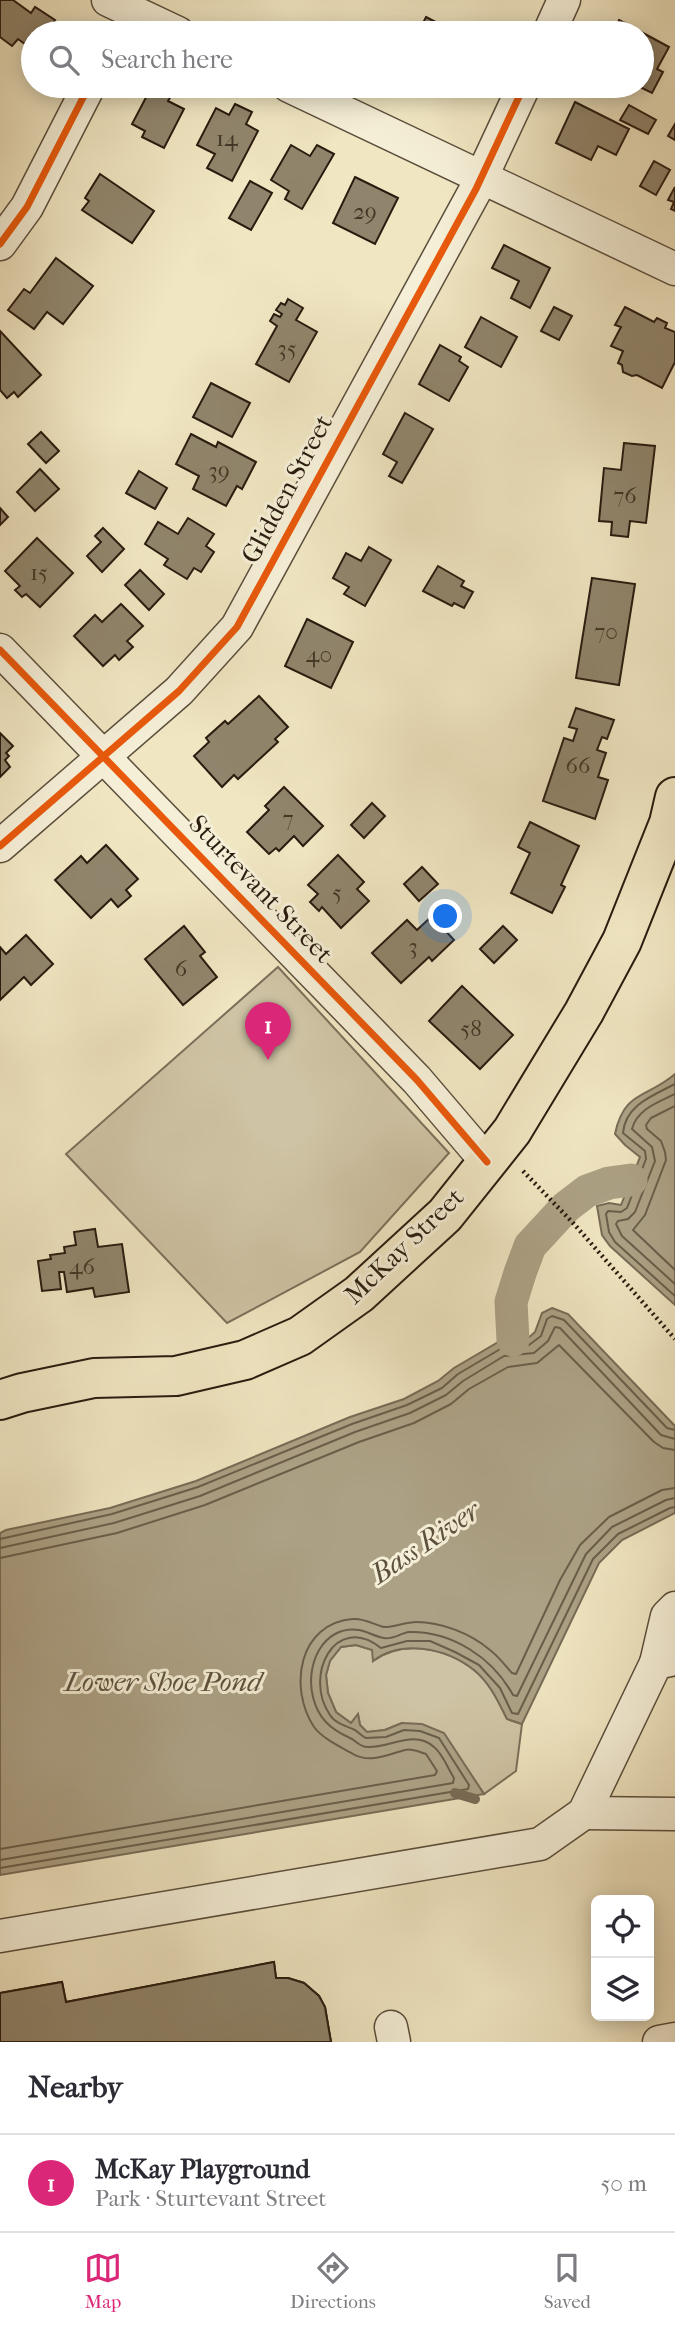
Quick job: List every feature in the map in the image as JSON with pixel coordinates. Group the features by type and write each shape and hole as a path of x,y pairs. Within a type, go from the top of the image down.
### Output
{"main road":[{"name":"McKay Street","path":"0,1400 94,1378 176,1376 245,1360 300,1336 359,1294 445,1215 512,1131 584,1012 622,941 668,823 675,797"}],"street":[{"path":"554,21 564,0"},
{"path":"121,11 147,21"},
{"path":"0,244 27,207 83,98"},
{"path":"314,98 675,269"},
{"name":"Glidden Street","path":"0,846 179,691 237,627 482,177 518,98"},
{"name":"Sturtevant Street","path":"0,650 417,1080 487,1162"},
{"path":"0,1936 540,1844 584,1813 666,1661 667,1616 675,1608"},
{"path":"584,1813 675,1814"},
{"path":"659,2042 675,2039"}],"path":[{"path":"487,1162 520,1169 575,1224 675,1339"}],"shaded area":[{"path":"278,967 449,1153 360,1252 227,1323 66,1154"},
{"path":"356,1645 373,1650 373,1661 398,1650 425,1649 451,1656 474,1670 489,1686 507,1719 522,1724 516,1771 484,1794 469,1772 402,1723 385,1730 367,1732 360,1725 358,1715 351,1723 336,1712 328,1693 326,1675 330,1660 341,1647"}],"water":[{"path":"675,1074 675,1305 610,1246 602,1235 597,1206 609,1203 621,1205 640,1157 615,1134 624,1109 638,1096"},
{"name":"Lower Shoe Pond","path":"552,1308 568,1314 675,1426 675,1513 622,1540 599,1563 522,1724 507,1719 480,1675 463,1662 437,1652 410,1648 385,1654 373,1661 372,1650 356,1645 341,1647 330,1661 326,1675 328,1693 336,1712 351,1723 358,1714 360,1725 367,1732 385,1730 402,1723 422,1724 444,1733 484,1794 0,1875 0,1533 110,1508 196,1481 350,1417 404,1399 438,1381 454,1368 500,1341 526,1340 535,1332 542,1313"}],"building":[{"path":"0,0 13,0 31,13 35,7 55,20 21,21 21,41 18,39 12,46 0,37"},
{"path":"654,39 669,47 657,69 663,72 654,89"},
{"path":"146,98 170,98 168,101 184,109 164,148 142,137 145,131 132,124"},
{"path":"575,102 629,129 616,155 598,146 591,160 556,143"},
{"path":"235,104 252,112 246,124 258,131 232,181 207,168 215,154 197,145 216,108 229,115"},
{"path":"629,105 656,120 648,134 620,120"},
{"path":"675,124 675,140 668,136"},
{"path":"291,145 310,156 317,145 334,154 302,209 285,199 289,191 271,180"},
{"path":"654,161 670,170 656,195 640,186"},
{"path":"100,174 154,211 132,243 82,210 89,201 85,198"},
{"path":"355,177 398,198 375,244 333,223"},
{"path":"250,181 272,193 251,230 229,218"},
{"path":"675,187 675,211 671,209 674,202 668,200"},
{"path":"504,245 550,268 530,308 511,298 519,281 492,268"},
{"path":"56,258 93,286 63,324 47,312 34,329 8,310 24,289 30,293"},
{"path":"288,299 303,308 296,320 317,332 289,382 256,364 277,326 270,321 274,314 280,317 282,314 276,310 281,303 285,305"},
{"path":"554,307 572,316 559,340 541,331"},
{"path":"625,307 654,322 657,318 667,323 665,328 675,332 675,362 662,388 637,375 623,372 622,365 618,363 623,351 611,346 621,327 615,325"},
{"path":"481,317 517,337 501,367 465,347"},
{"path":"0,331 41,375 18,397 14,392 7,398 0,390"},
{"path":"440,345 461,357 459,361 468,367 449,401 419,384"},
{"path":"211,383 250,403 232,437 193,417"},
{"path":"405,413 433,429 402,483 389,476 397,462 383,454"},
{"path":"41,432 59,451 46,463 28,444"},
{"path":"191,434 216,447 218,442 256,462 242,489 237,486 226,506 193,489 199,476 176,464"},
{"path":"624,443 655,446 646,523 630,521 628,537 611,535 612,522 599,521 604,468 621,470"},
{"path":"40,469 59,489 35,511 17,492"},
{"path":"139,471 167,488 155,509 126,493"},
{"path":"0,508 8,517 0,525"},
{"path":"188,518 214,534 206,546 214,552 201,572 194,568 187,579 164,565 168,559 145,544 158,522 178,534"},
{"path":"103,528 124,549 102,572 87,556 101,542 95,536"},
{"path":"37,538 73,573 40,607 26,594 22,597 15,590 20,586 5,571"},
{"path":"369,547 391,560 365,606 344,594 349,587 333,578 346,553 361,561"},
{"path":"438,566 464,581 461,586 473,592 464,608 454,603 452,606 423,591"},
{"path":"140,570 164,594 149,610 125,585"},
{"path":"592,578 635,584 619,685 576,678"},
{"path":"121,604 143,626 127,641 133,647 119,660 115,655 103,666 74,636 95,615 102,622"},
{"path":"307,619 353,642 331,688 285,666"},
{"path":"259,696 288,727 275,739 278,742 238,779 234,775 222,787 194,756 209,742 206,738 225,721 228,724"},
{"path":"576,708 614,720 607,739 602,737 597,750 606,753 598,777 608,780 595,819 543,801 564,738 573,741 577,729 569,727"},
{"path":"0,733 13,746 6,753 9,756 5,760 10,767 0,777"},
{"path":"284,787 323,826 303,846 294,836 279,851 276,848 269,854 247,832 269,810 265,806"},
{"path":"372,803 385,816 364,838 351,825"},
{"path":"530,822 579,846 561,885 565,887 552,913 511,893 530,853 518,847"},
{"path":"106,845 138,879 126,890 131,896 118,907 111,899 91,918 55,880 81,856 87,863"},
{"path":"338,855 364,882 357,889 369,901 341,928 322,907 319,911 310,902 318,894 308,885"},
{"path":"422,867 438,884 419,901 404,884"},
{"path":"432,916 454,940 432,961 429,957 401,983 372,953 407,920 417,930"},
{"path":"184,926 205,952 200,956 217,977 183,1005 145,959"},
{"path":"503,926 517,940 494,963 480,949"},
{"path":"26,935 53,964 31,985 24,977 0,1000 0,947 6,954"},
{"path":"462,986 513,1035 480,1069 429,1021"},
{"path":"95,1229 98,1247 122,1244 129,1292 95,1297 93,1288 67,1292 64,1272 59,1272 61,1289 42,1291 38,1261 51,1259 50,1255 65,1253 64,1247 76,1245 74,1232"},
{"path":"274,1962 276,1978 288,1978 304,1983 319,1996 325,2007 331,2042 0,2042 0,1993 62,1982 66,2002"},
{"path":"274,1962 276,1978 288,1978 304,1983 319,1996 325,2007 331,2042 0,2042 0,1993 62,1982 66,2002"}],"waterway":[{"name":"Bass River","path":"513,1340 511,1302 530,1246 566,1207 587,1191 609,1183 631,1180"},
{"path":"455,1793 475,1799"}],"cycle path":[{"path":"0,244 27,207 83,98"},
{"path":"0,846 179,691 237,627 476,189 518,98"},
{"path":"0,650 417,1080 487,1162"}],"place":[{"name":"McKay Playground","path":"268,1060"}]}
